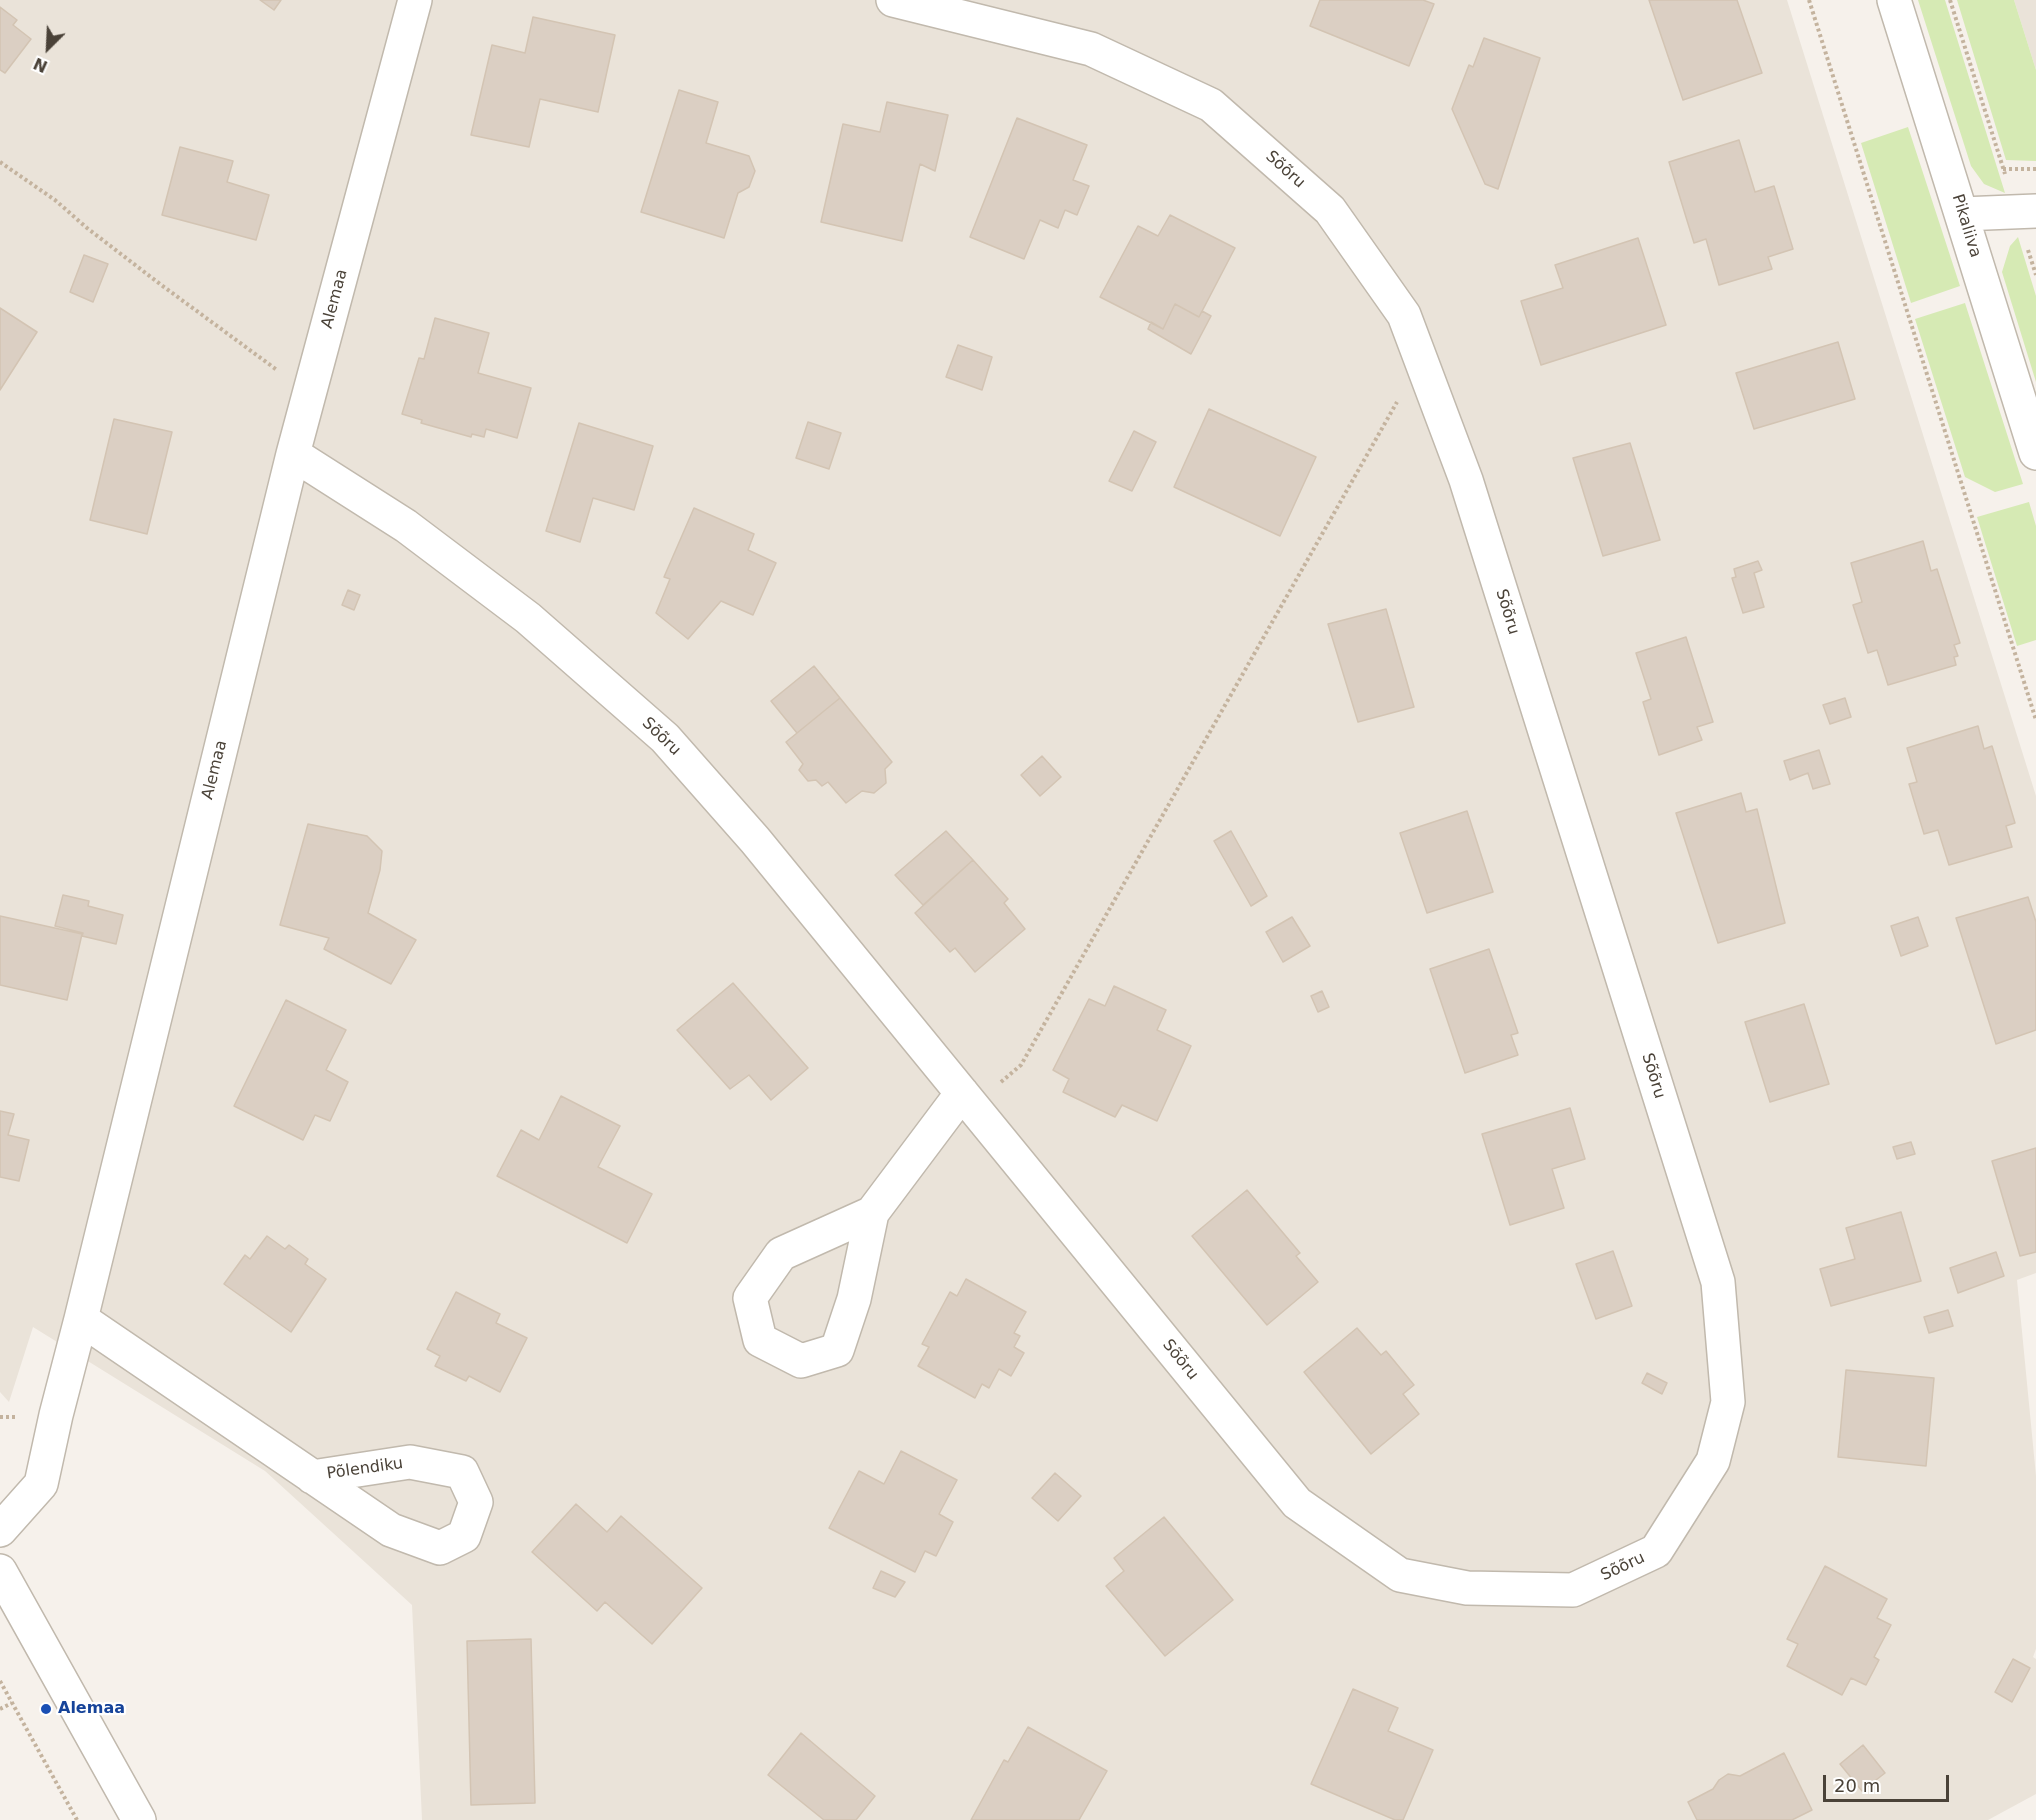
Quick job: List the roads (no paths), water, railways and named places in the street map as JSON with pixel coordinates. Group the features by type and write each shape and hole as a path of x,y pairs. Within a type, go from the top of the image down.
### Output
{"street":[{"name":"Alemaa","path":"0,1530 41,1484 56,1415 293,454 415,0"},
{"name":"Sõõru","path":"293,454 406,526 528,618 665,738 755,840 1297,1503 1400,1575 1467,1588 1573,1590 1656,1551 1713,1461 1728,1401 1718,1282 1466,480 1404,315 1330,210 1211,105 1091,49 893,0"},
{"name":"Pikaliiva","path":"1894,0 2036,453"},
{"path":"1962,214 2026,211"},
{"path":"872,1213 781,1254 750,1298 760,1340 801,1361 837,1350 854,1299 872,1213 962,1093"},
{"name":"Põlendiku","path":"81,1319 312,1477"},
{"path":"0,1571 139,1820"}],"place":[{"name":"Alemaa","path":"46,1709"}]}
